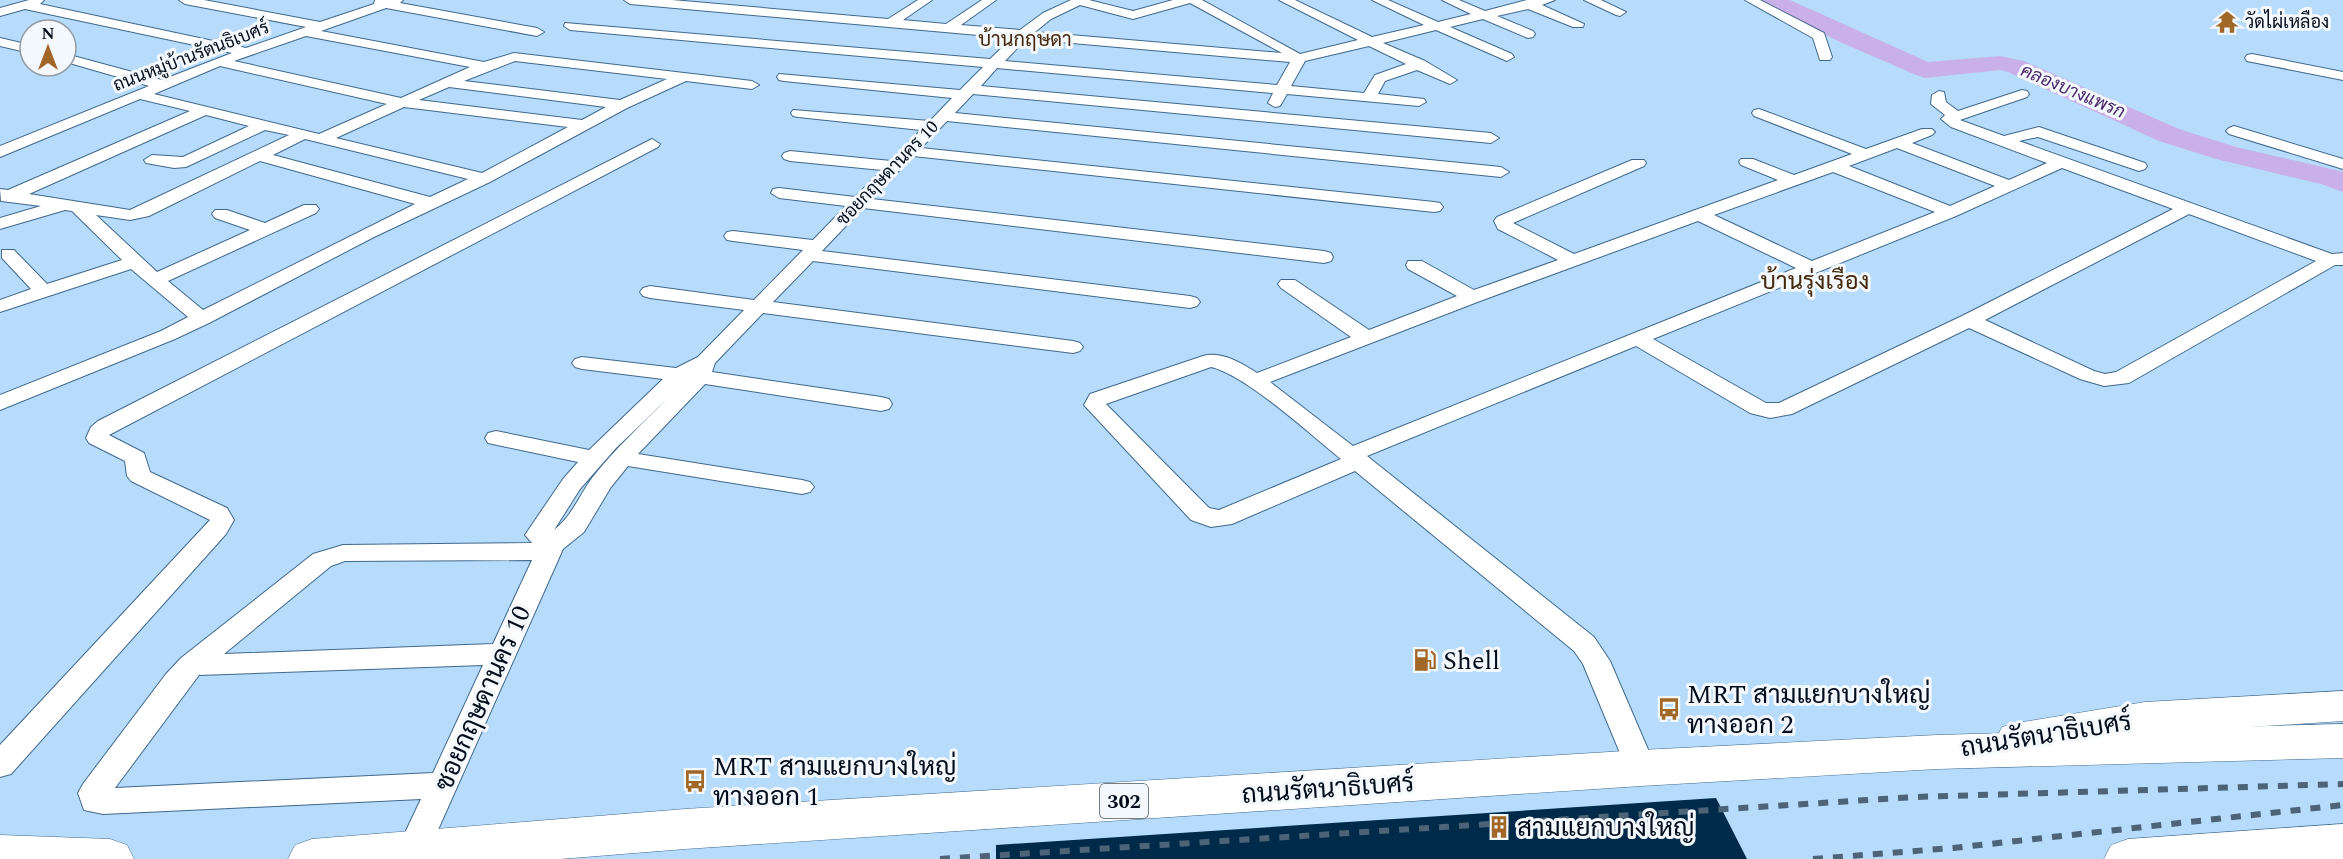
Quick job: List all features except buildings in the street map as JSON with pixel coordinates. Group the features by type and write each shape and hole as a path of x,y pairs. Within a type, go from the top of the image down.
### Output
{"main road":[{"name":"ถนนรัตนาธิเบศร์","path":"312,859 685,829 1641,768 1937,752 2145,718 2343,706"},
{"path":"1937,752 2343,741"},
{"path":"2128,859 2343,844"},
{"path":"0,855 110,859"}],"street":[{"path":"2,10 41,0"},
{"path":"185,0 320,27"},
{"path":"361,0 391,2 537,32"},
{"path":"630,0 1299,58 1483,15 1523,2 1549,0"},
{"path":"652,46 727,0"},
{"path":"890,23 926,0"},
{"path":"949,28 990,0"},
{"path":"1079,0 1133,15 1187,0"},
{"name":"ซอยกฤษดานคร 10","path":"412,852 550,548 575,526 601,483 695,371 814,250 858,201 1022,35 1047,16 1079,0"},
{"path":"1193,0 1299,58"},
{"path":"1286,0 1450,80"},
{"path":"1378,0 1507,57"},
{"path":"1448,0 1528,34"},
{"path":"1590,0 1620,12"},
{"path":"1751,0 1819,36 1825,57"},
{"name":"ถนนหมู่บ้านรัตนธิเบศร์","path":"0,152 219,62 391,2"},
{"path":"1523,2 1578,24"},
{"path":"25,5 247,52"},
{"path":"570,26 1419,102"},
{"path":"305,32 485,66"},
{"path":"0,42 18,46"},
{"path":"322,138 485,66 506,59 522,57 752,85"},
{"path":"1246,176 1280,91 1299,58"},
{"path":"2252,58 2343,76"},
{"path":"78,61 163,85"},
{"path":"219,62 404,103 585,125"},
{"path":"1368,98 1380,78 1420,64"},
{"path":"0,403 202,319 484,178 622,105 684,77"},
{"path":"784,77 966,92 1262,133 1501,172"},
{"path":"448,83 622,105"},
{"path":"140,94 484,178"},
{"path":"1939,94 1938,104 1944,111 1954,115"},
{"path":"2022,94 1949,116 1950,121 2336,260"},
{"path":"3,197 203,111"},
{"path":"798,113 936,121 1262,133 1491,138"},
{"path":"1759,113 1866,154"},
{"path":"152,160 186,162 263,125"},
{"path":"2234,131 2343,164"},
{"path":"1254,381 1473,297 1927,132"},
{"path":"2004,141 2038,132 2139,166"},
{"path":"3,197 122,216 135,214 304,134"},
{"path":"1898,143 2010,186"},
{"path":"0,765 222,520 218,514 139,476 136,458 98,438 99,432 106,426 652,144"},
{"path":"908,151 1246,176 1434,207"},
{"path":"258,156 431,203"},
{"path":"790,156 893,166"},
{"path":"1747,162 1792,180"},
{"path":"1641,768 1592,652 1354,458 1254,381 1224,363 1210,360 1098,399 1095,405 1200,514 1211,519 1223,518 1354,458 1810,267 1950,212 2062,162"},
{"path":"1574,261 1504,225 1503,221 1638,163"},
{"path":"1834,166 1950,212"},
{"path":"778,193 1324,257"},
{"path":"0,224 70,207"},
{"path":"70,207 202,319"},
{"path":"1638,339 1758,408 1770,411 1784,409 1969,321 2188,208"},
{"path":"157,279 310,209"},
{"path":"221,214 268,230"},
{"path":"1700,215 1810,267"},
{"path":"733,236 814,250 1190,302"},
{"path":"8,254 44,292"},
{"path":"1969,321 2087,375 2104,380 2121,378 2336,260"},
{"path":"0,306 134,262"},
{"path":"1415,265 1473,297"},
{"path":"1288,284 1367,338"},
{"path":"650,292 1072,348"},
{"path":"582,363 695,371 881,404"},
{"name":"ซอยกฤษดานคร 10","path":"550,548 538,535 571,484 595,458 695,371"},
{"path":"496,438 595,458"},
{"path":"622,458 802,487"},
{"path":"444,785 95,801 94,793 176,681 191,665 321,560 331,555 550,548"},
{"path":"191,665 501,654"}],"waterway":[{"name":"คลองบางแพรก","path":"1772,0 1848,37 1925,70 2000,63 2015,66 2124,117 2169,135 2226,153 2330,177 2343,183"}],"railway":[{"path":"940,859 1915,797 2343,784"},
{"path":"1813,859 1953,848 2343,805"}],"place":[{"name":"วัดไผ่เหลือง","path":"2227,22"},
{"name":"Shell","path":"1425,660"},
{"name":"MRT สามแยกบางใหญ่ ทางออก 2","path":"1669,709"},
{"name":"MRT สามแยกบางใหญ่ ทางออก 1","path":"695,781"},
{"name":"สามแยกบางใหญ่","path":"1499,827"}],"district":[{"name":"บ้านกฤษดา","path":"1025,39"},
{"name":"บ้านรุ่งเรือง","path":"1815,281"}]}
